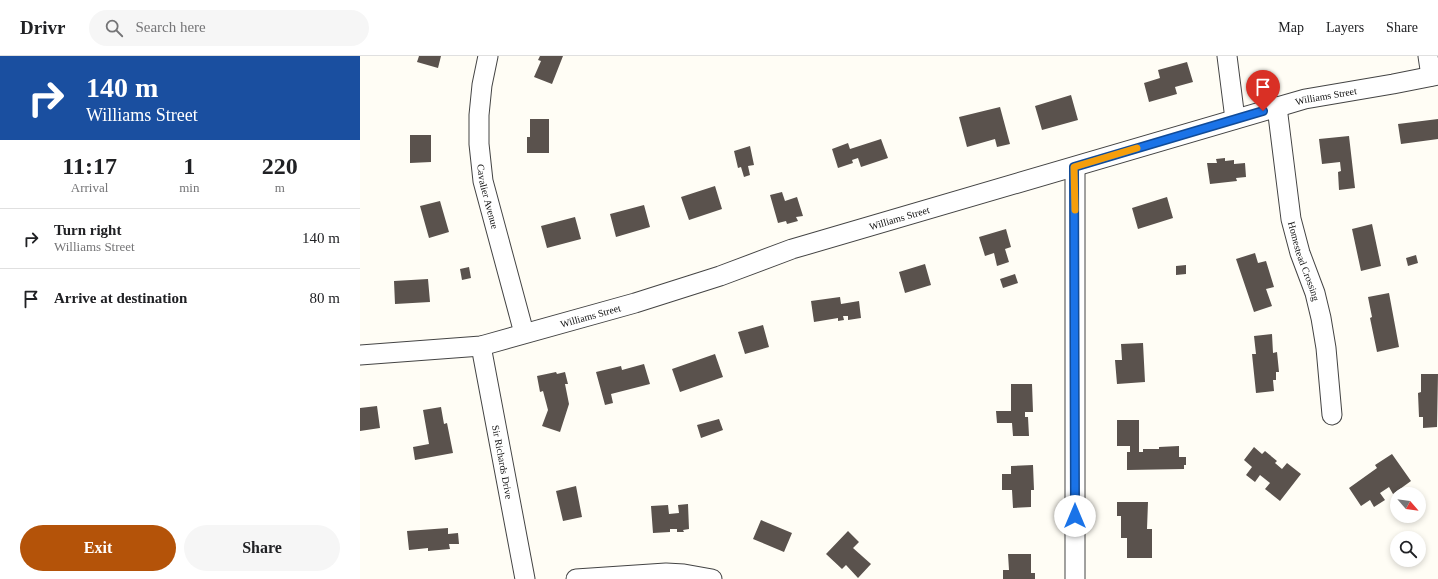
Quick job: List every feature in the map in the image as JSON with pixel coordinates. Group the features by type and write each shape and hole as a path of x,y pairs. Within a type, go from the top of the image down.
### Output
{"street":[{"name":"Cavalier Avenue","path":"488,56 482,85 479,115 483,181 524,333"},
{"path":"1227,56 1235,119"},
{"path":"1428,56 1434,75"},
{"name":"Williams Street","path":"360,355 481,346 636,303 720,276 792,249 1276,107 1305,99 1393,84 1434,75"},
{"name":"Homestead Crossing","path":"1276,107 1291,219 1300,253 1315,293 1321,318 1326,348 1332,415"},
{"path":"1074,167 1075,579"},
{"name":"Sir Richards Drive","path":"481,346 525,579"},
{"path":"576,579 666,573 684,574 712,579"}],"building":[{"path":"419,56 441,56 438,68 417,62"},
{"path":"540,56 563,56 552,84 534,77 541,61 538,60"},
{"path":"1187,62 1193,82 1175,87 1177,94 1149,102 1144,83 1160,78 1158,70"},
{"path":"1071,95 1078,120 1042,130 1035,106"},
{"path":"1000,107 1010,144 997,147 995,139 967,147 959,117"},
{"path":"530,119 549,119 549,153 527,153 527,137 530,137"},
{"path":"1438,119 1438,139 1401,144 1398,124"},
{"path":"410,135 431,135 431,162 410,163"},
{"path":"1349,136 1355,188 1339,190 1338,172 1341,171 1340,162 1322,164 1319,139"},
{"path":"881,139 888,158 861,167 858,158 852,160 853,163 838,168 832,149 848,143 850,149"},
{"path":"750,146 754,165 748,166 750,175 744,177 741,167 738,168 734,151"},
{"path":"1225,158 1225,161 1234,160 1234,164 1245,163 1246,177 1236,178 1237,181 1210,184 1207,163 1217,163 1216,159"},
{"path":"715,186 722,209 689,220 681,197"},
{"path":"782,192 785,201 797,197 803,216 796,217 798,221 787,224 786,221 778,223 770,195"},
{"path":"1167,197 1173,218 1138,229 1132,208"},
{"path":"440,201 449,232 429,238 420,206"},
{"path":"644,205 650,227 616,237 610,214"},
{"path":"575,217 581,239 547,248 541,226"},
{"path":"1372,224 1381,266 1361,271 1352,229"},
{"path":"1006,229 1011,247 1005,249 1009,262 997,266 994,253 985,256 979,237"},
{"path":"1255,253 1258,263 1266,261 1274,287 1266,289 1272,306 1254,312 1236,259"},
{"path":"1416,255 1418,263 1408,266 1406,258"},
{"path":"925,264 931,285 905,293 899,272"},
{"path":"1186,265 1186,274 1176,275 1176,266"},
{"path":"469,267 471,278 462,280 460,269"},
{"path":"1015,274 1018,283 1003,288 1000,279"},
{"path":"428,279 430,302 395,304 394,281"},
{"path":"1389,293 1399,347 1377,352 1370,318 1372,317 1368,297"},
{"path":"840,297 841,304 859,301 861,318 848,320 848,316 843,316 844,320 838,321 838,318 814,322 811,301"},
{"path":"763,325 769,347 745,354 738,332"},
{"path":"1272,334 1273,353 1277,352 1279,372 1276,372 1276,380 1273,380 1274,391 1256,393 1252,354 1256,354 1254,336"},
{"path":"1143,343 1145,382 1117,384 1115,360 1122,360 1121,344"},
{"path":"715,354 723,377 680,392 672,369"},
{"path":"644,364 650,384 611,394 613,403 605,405 596,372 621,366 622,370"},
{"path":"556,372 557,374 565,372 568,384 565,384 569,404 560,432 542,426 548,410 543,391 540,392 537,376"},
{"path":"1421,374 1438,374 1437,427 1423,428 1423,417 1419,417 1418,393 1421,392"},
{"path":"1011,384 1032,384 1033,412 1025,412 1025,417 1028,417 1029,436 1013,436 1012,423 997,423 996,411 1011,411"},
{"path":"377,406 380,428 360,431 360,408"},
{"path":"441,407 444,424 447,423 453,453 415,460 413,447 429,444 423,410"},
{"path":"719,419 723,430 701,438 697,425"},
{"path":"1117,420 1139,420 1139,452 1143,452 1143,449 1159,449 1159,447 1179,446 1179,457 1186,457 1186,465 1184,465 1184,469 1127,470 1127,452 1130,452 1130,446 1117,446"},
{"path":"1254,447 1262,454 1265,451 1277,461 1275,463 1282,469 1287,463 1301,474 1280,501 1265,489 1270,483 1260,475 1255,482 1246,475 1252,467 1244,460"},
{"path":"1392,454 1411,481 1403,487 1390,487 1390,489 1389,487 1380,493 1385,500 1374,507 1370,500 1361,506 1349,488 1377,468 1375,465"},
{"path":"1033,465 1034,490 1031,490 1031,507 1013,508 1012,490 1002,490 1002,474 1011,474 1011,466"},
{"path":"576,486 582,517 563,521 556,491"},
{"path":"1117,502 1148,502 1147,529 1152,529 1152,558 1127,558 1127,538 1121,538 1121,516 1117,516"},
{"path":"688,504 689,529 683,530 684,532 677,532 677,529 670,529 670,532 653,533 651,506 668,505 669,514 679,513 678,505"},
{"path":"761,520 792,533 784,552 753,539"},
{"path":"448,528 448,534 458,533 459,544 449,544 450,549 428,551 428,548 409,550 407,531"},
{"path":"848,531 859,542 853,548 871,564 858,578 846,565 842,569 826,554"},
{"path":"1008,554 1031,554 1031,573 1035,573 1035,579 1003,579 1003,570 1009,570"}],"slow traffic":[{"path":"1075,210 1074,167 1137,148"}],"route":[{"path":"1075,516 1074,167 1263,111"}]}
